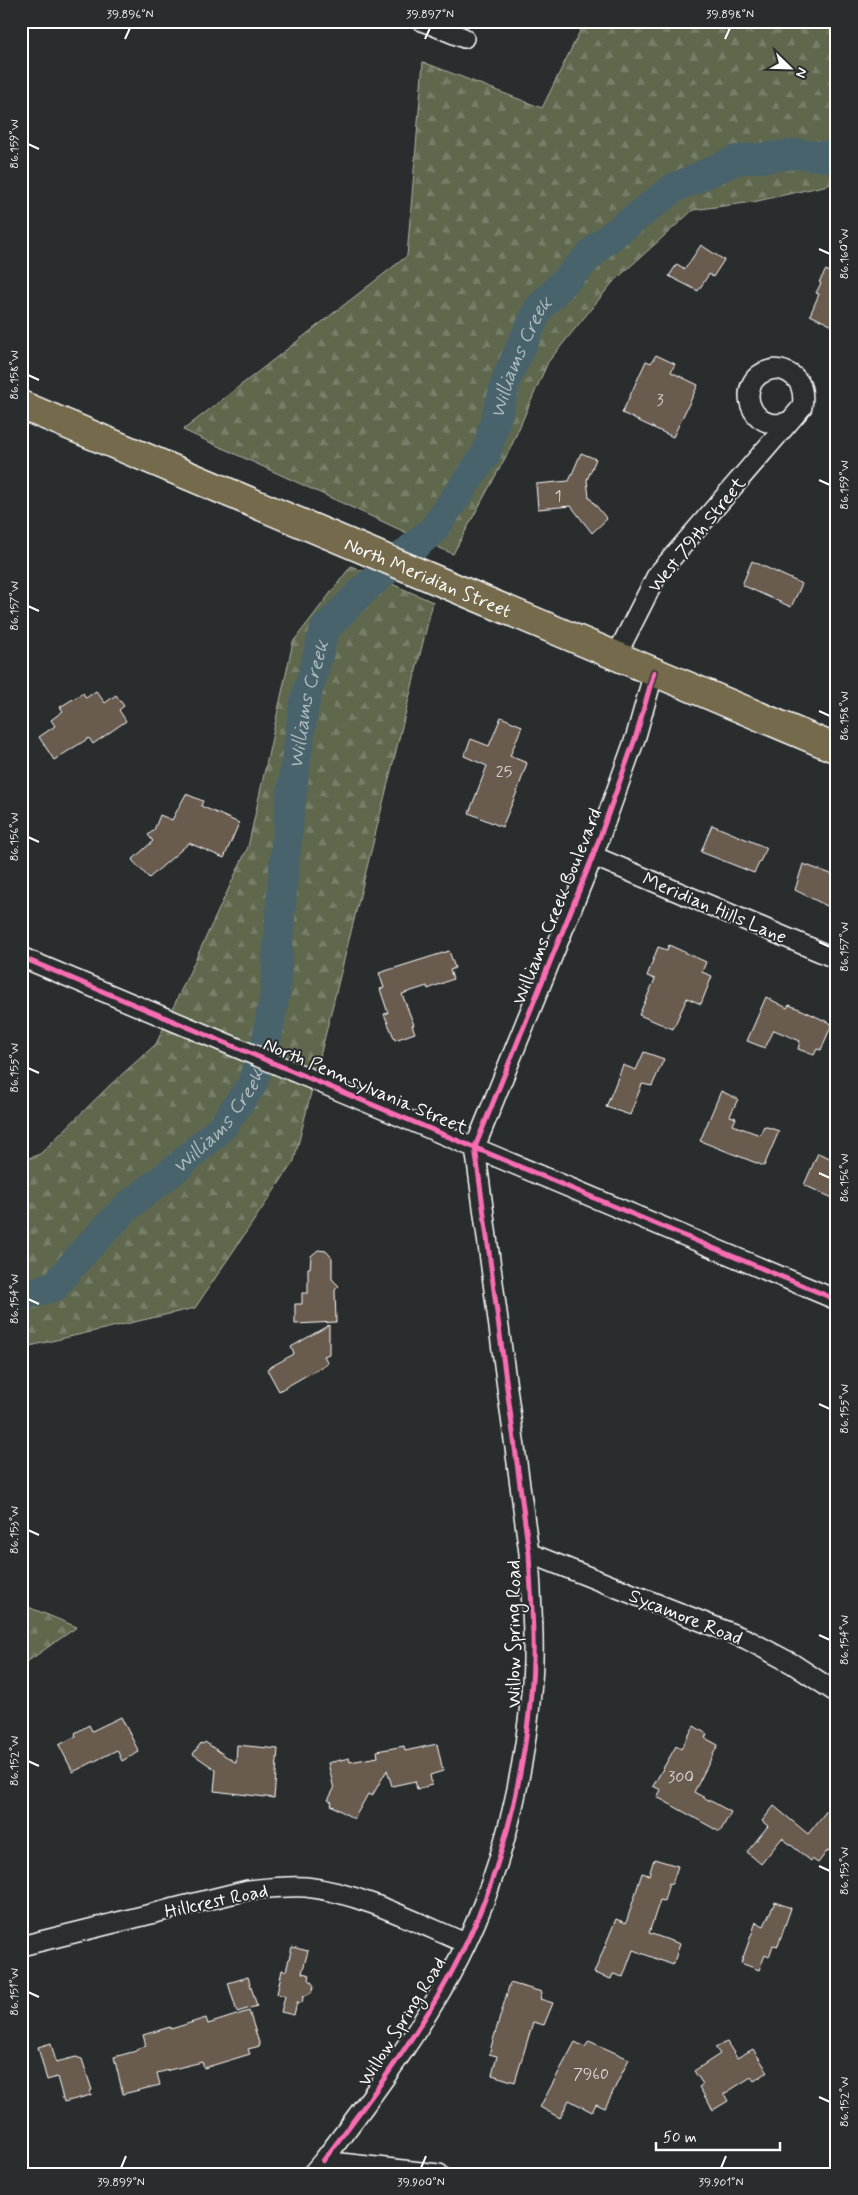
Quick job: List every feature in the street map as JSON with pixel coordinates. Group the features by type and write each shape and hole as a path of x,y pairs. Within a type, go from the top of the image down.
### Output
{"main road":[{"name":"North Meridian Street","path":"21,405 837,749"}],"street":[{"path":"422,21 464,38"},
{"name":"West 79th Street","path":"616,656 657,575 790,421"},
{"name":"Williams Creek Boulevard","path":"475,1147 593,856 636,736 654,672"},
{"name":"Meridian Hills Lane","path":"593,856 837,959"},
{"name":"North Pennsylvania Street","path":"21,957 837,1300"},
{"name":"Willow Spring Road","path":"317,2168 410,2042 443,1989 466,1943 481,1910 504,1839 518,1784 527,1736 532,1692 533,1655 528,1553 475,1147"},
{"name":"Sycamore Road","path":"528,1553 746,1639 793,1664 837,1693"},
{"name":"Hillcrest Road","path":"21,1946 248,1890 277,1886 314,1888 346,1895 466,1943"},
{"path":"317,2168 439,2174"}],"green space":[{"path":"585,21 837,21 837,183 753,202 693,210 613,282 548,362 510,449 453,554 183,430 407,256 423,62 542,108"},
{"path":"351,566 433,602 294,1161 195,1308 21,1348 21,1161 40,1154 109,1086 156,1044 248,847 293,642"},
{"path":"21,1604 77,1627 21,1666"}],"building":[{"path":"701,245 724,260 713,277 709,274 698,291 669,276 677,264 685,269"},
{"path":"826,270 837,276 837,328 810,315 819,294 816,293 821,283 819,282"},
{"path":"656,355 675,364 671,372 698,385 673,437 622,413 646,361 651,363"},
{"path":"581,453 596,459 587,480 589,497 607,519 592,533 571,506 538,509 536,484 569,481"},
{"path":"752,561 802,584 791,607 742,585"},
{"path":"96,691 105,703 116,695 124,706 119,710 126,721 93,744 89,738 54,760 39,737 55,726 51,720 63,711 60,707 83,693 86,698"},
{"path":"501,717 522,726 510,756 527,763 502,827 469,813 487,766 464,756 471,739 489,746"},
{"path":"186,794 203,801 201,806 239,823 224,858 189,843 149,878 132,860 153,841 148,835 154,830 160,815 172,820"},
{"path":"712,825 767,848 754,873 701,852"},
{"path":"803,864 837,876 837,911 795,890"},
{"path":"669,945 706,962 702,972 712,976 701,1004 687,998 673,1029 639,1015 655,979 647,976 658,947 667,950"},
{"path":"449,951 455,968 450,970 453,979 428,989 427,986 402,994 414,1025 412,1025 415,1033 395,1040 384,1014 388,1013 380,989 384,988 379,973"},
{"path":"766,997 787,1008 789,1005 832,1024 821,1050 817,1049 814,1055 798,1049 800,1041 774,1030 765,1048 747,1041"},
{"path":"644,1052 664,1059 652,1086 642,1084 630,1115 606,1107 623,1065 636,1070"},
{"path":"721,1091 738,1099 730,1116 736,1118 733,1125 760,1135 764,1126 779,1131 764,1166 700,1141"},
{"path":"818,1153 837,1161 837,1200 804,1185"},
{"path":"318,1250 326,1251 332,1258 332,1279 339,1286 335,1290 336,1322 295,1324 295,1304 302,1304 302,1293 308,1293 308,1268 310,1268 311,1256"},
{"path":"329,1325 329,1354 324,1356 328,1363 279,1391 267,1369 294,1354 291,1347"},
{"path":"121,1717 139,1752 122,1761 117,1750 73,1772 59,1745 76,1736 75,1733 89,1725 92,1731"},
{"path":"694,1726 707,1734 705,1738 718,1745 694,1792 731,1812 720,1832 657,1797 661,1790 653,1786 676,1746 681,1749"},
{"path":"205,1742 236,1763 237,1745 278,1749 274,1798 214,1791 216,1770 193,1754 201,1743"},
{"path":"437,1744 443,1771 430,1775 432,1785 417,1789 415,1781 392,1786 387,1770 372,1796 368,1794 354,1819 331,1805 332,1802 328,1800 334,1789 328,1763 349,1758 350,1762 378,1757 377,1751 404,1746 405,1751"},
{"path":"837,1798 837,1856 828,1850 818,1863 812,1859 811,1861 782,1838 761,1864 747,1852 768,1826 762,1821 774,1806 808,1834"},
{"path":"654,1859 678,1866 672,1884 669,1883 664,1901 660,1900 649,1933 680,1944 673,1965 633,1950 623,1977 613,1974 611,1979 594,1973 616,1919 626,1923 642,1873 649,1875"},
{"path":"775,1902 791,1908 778,1946 773,1945 769,1957 765,1955 759,1970 741,1963 756,1922 764,1926"},
{"path":"292,1947 308,1951 302,1973 310,1975 309,1979 314,1986 311,1993 303,1997 302,2003 297,2002 294,2015 281,2012 285,1996 277,1994 282,1970 286,1971"},
{"path":"248,1977 257,2006 237,2012 228,1983"},
{"path":"510,1983 542,1992 540,1999 553,2003 544,2025 533,2022 515,2082 492,2075 497,2056 489,2054"},
{"path":"249,2011 260,2046 248,2049 250,2054 204,2068 202,2062 157,2073 160,2085 123,2094 114,2057 146,2046 143,2035 170,2027 171,2029 206,2018 208,2024"},
{"path":"589,2041 629,2059 605,2108 596,2104 592,2112 569,2100 560,2118 540,2107 575,2042 585,2047"},
{"path":"727,2042 737,2058 753,2049 768,2072 754,2081 751,2077 724,2094 728,2101 713,2110 699,2087 703,2084 694,2071 720,2054 715,2047"},
{"path":"51,2043 56,2062 76,2057 82,2059 92,2090 90,2091 91,2095 64,2102 57,2077 47,2080 38,2047"}],"waterway":[{"name":"Williams Creek","path":"21,1296 55,1286 85,1250 128,1206 180,1165 223,1126 252,1084 267,1038 275,993 282,888 292,789 304,705 325,629 362,591 433,530 486,454 508,375 539,308 601,244 674,188 736,160 798,154 837,158"}],"cycle path":[{"path":"323,2161 399,2057 428,2013 460,1957 490,1884 513,1809 527,1732 532,1675 533,1623 529,1553 475,1147 593,856 636,736 654,672"},
{"path":"21,957 837,1300"}]}
